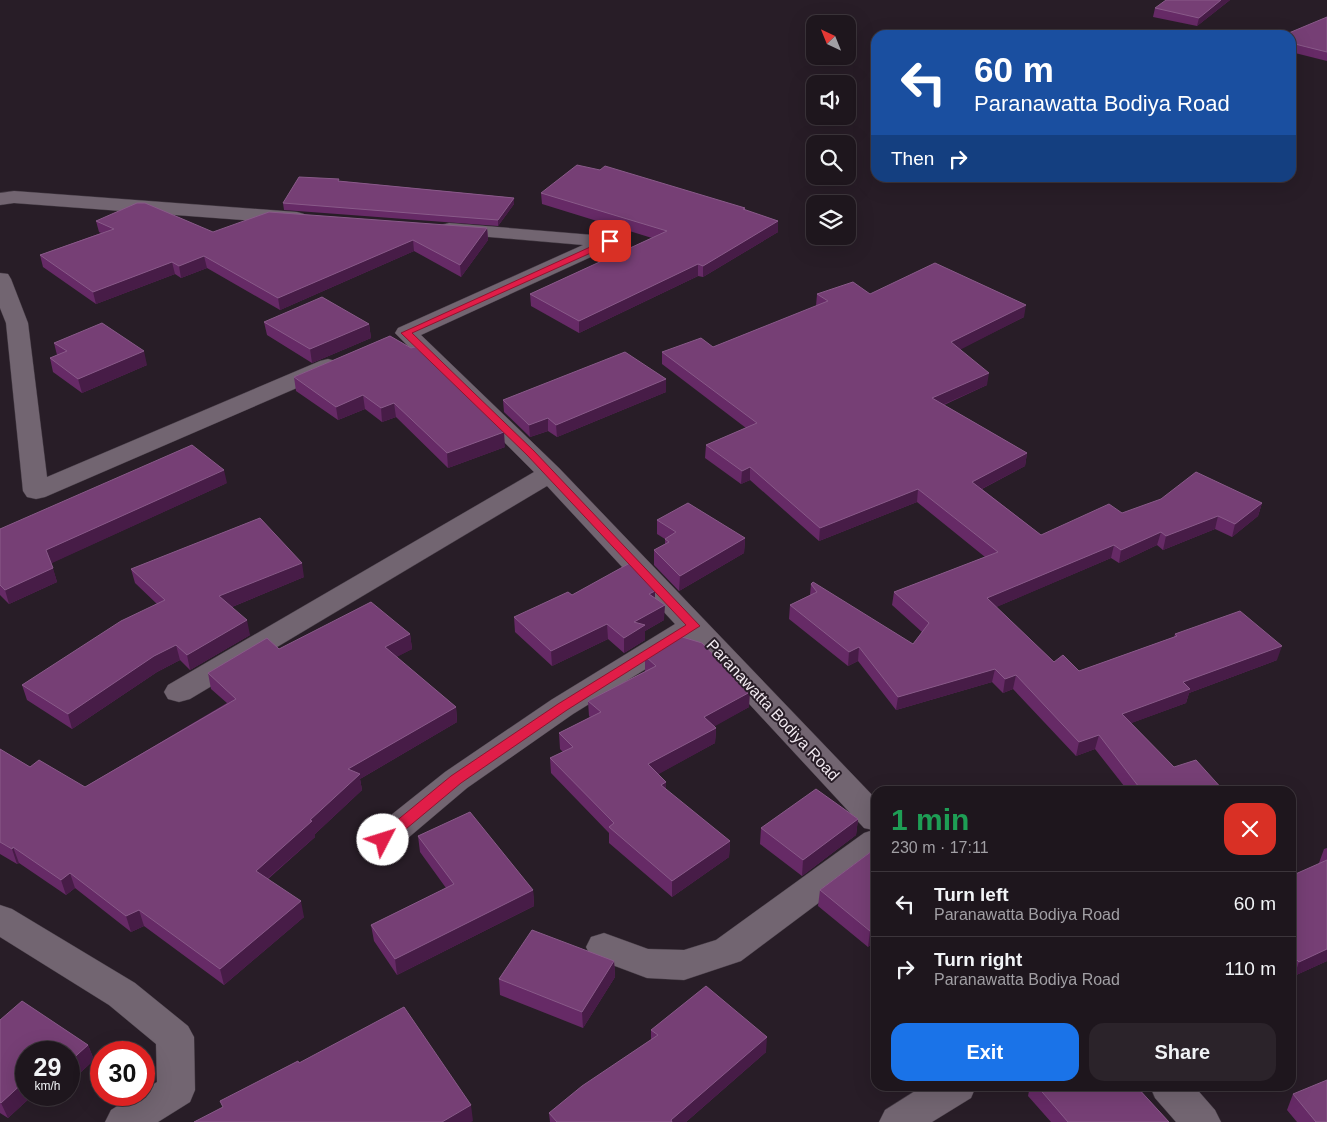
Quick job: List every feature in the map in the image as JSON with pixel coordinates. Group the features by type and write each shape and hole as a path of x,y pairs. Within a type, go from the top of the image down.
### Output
{"street":[{"path":"0,199 14,197 312,219"},
{"name":"Paranawatta Bodiya Road","path":"431,228 610,241 397,337 550,474 871,815"},
{"path":"0,280 17,323 36,491 352,356"},
{"path":"179,692 550,474"},
{"path":"383,840 472,768 562,707 694,626"},
{"path":"604,947 647,963 684,965 728,951 871,846"},
{"path":"0,919 122,994 175,1037 176,1090 126,1122"},
{"path":"899,1122 949,1091"},
{"path":"1173,1091 1201,1122"}],"building":[{"path":"1166,0 1221,0 1199,18 1155,8"},
{"path":"1327,17 1327,52 1296,44 1296,30"},
{"path":"577,165 600,170 605,166 745,208 743,209 778,221 703,266 698,264 579,321 530,294 667,231 541,193"},
{"path":"299,177 339,179 338,181 514,198 498,220 283,203"},
{"path":"137,203 145,203 213,232 269,212 487,228 460,265 413,240 278,298 204,256 179,266 172,262 93,292 40,255 114,229 96,221"},
{"path":"935,263 1026,305 951,342 989,373 932,398 1027,453 972,482 1041,535 1109,504 1122,513 1161,499 1196,472 1262,503 1235,524 1218,516 1166,536 1161,532 1121,550 1114,545 987,598 1054,662 1063,655 1079,671 1240,611 1282,646 1183,682 1190,689 1122,714 1174,767 1196,760 1219,786 1138,786 1099,735 1079,742 1016,675 1005,679 995,669 898,697 859,647 849,652 790,605 817,592 811,584 813,582 913,644 929,623 894,592 998,552 918,489 820,528 750,467 742,471 706,445 757,423 662,352 701,338 713,347 828,301 817,294 853,282 870,294"},
{"path":"322,297 369,324 310,349 264,322"},
{"path":"102,323 144,351 78,379 50,358 67,351 54,343"},
{"path":"390,336 411,348 415,347 425,355 504,432 447,453 394,403 381,408 363,395 336,407 294,377"},
{"path":"625,352 666,379 556,425 548,418 529,425 503,400"},
{"path":"192,445 224,470 46,550 53,568 5,590 0,585 0,529"},
{"path":"688,503 745,538 680,576 654,550 669,542 665,539 676,532 657,520"},
{"path":"260,518 302,563 219,596 247,620 187,655 176,645 154,656 68,714 22,685 121,621 165,600 131,569"},
{"path":"630,563 655,591 649,594 665,605 634,622 645,625 624,638 607,624 551,651 514,617 568,592 572,595"},
{"path":"371,602 410,634 385,647 456,707 348,769 360,774 310,820 312,821 256,871 301,901 220,969 139,910 126,916 70,873 61,880 13,847 12,849 0,842 0,749 30,767 39,760 85,787 236,699 208,673 267,638 279,649"},
{"path":"679,636 702,643 750,692 704,717 716,728 648,764 666,782 661,785 730,841 672,881 609,827 614,823 550,758 573,747 559,733 601,712 588,701 656,666 645,656"},
{"path":"816,789 858,819 803,860 761,828"},
{"path":"470,812 533,890 395,959 371,925 454,884 418,836"},
{"path":"871,852 871,930 870,931 820,890"},
{"path":"1327,860 1327,949 1299,962 1296,959 1296,874"},
{"path":"532,930 614,961 582,1012 499,979"},
{"path":"706,986 767,1037 671,1120 672,1122 557,1122 549,1113 582,1086 658,1035 651,1030"},
{"path":"22,1001 88,1045 80,1052 80,1041 15,1041 15,1090 1,1103 0,1020"},
{"path":"404,1007 471,1105 442,1122 194,1122 223,1107 220,1101 298,1061 299,1063"},
{"path":"1327,1080 1327,1122 1316,1122 1293,1094"},
{"path":"1041,1091 1141,1091 1169,1122 1068,1122"}],"route":[{"path":"383,840 456,780 562,707 694,626 530,453 406,333 610,241"}]}
